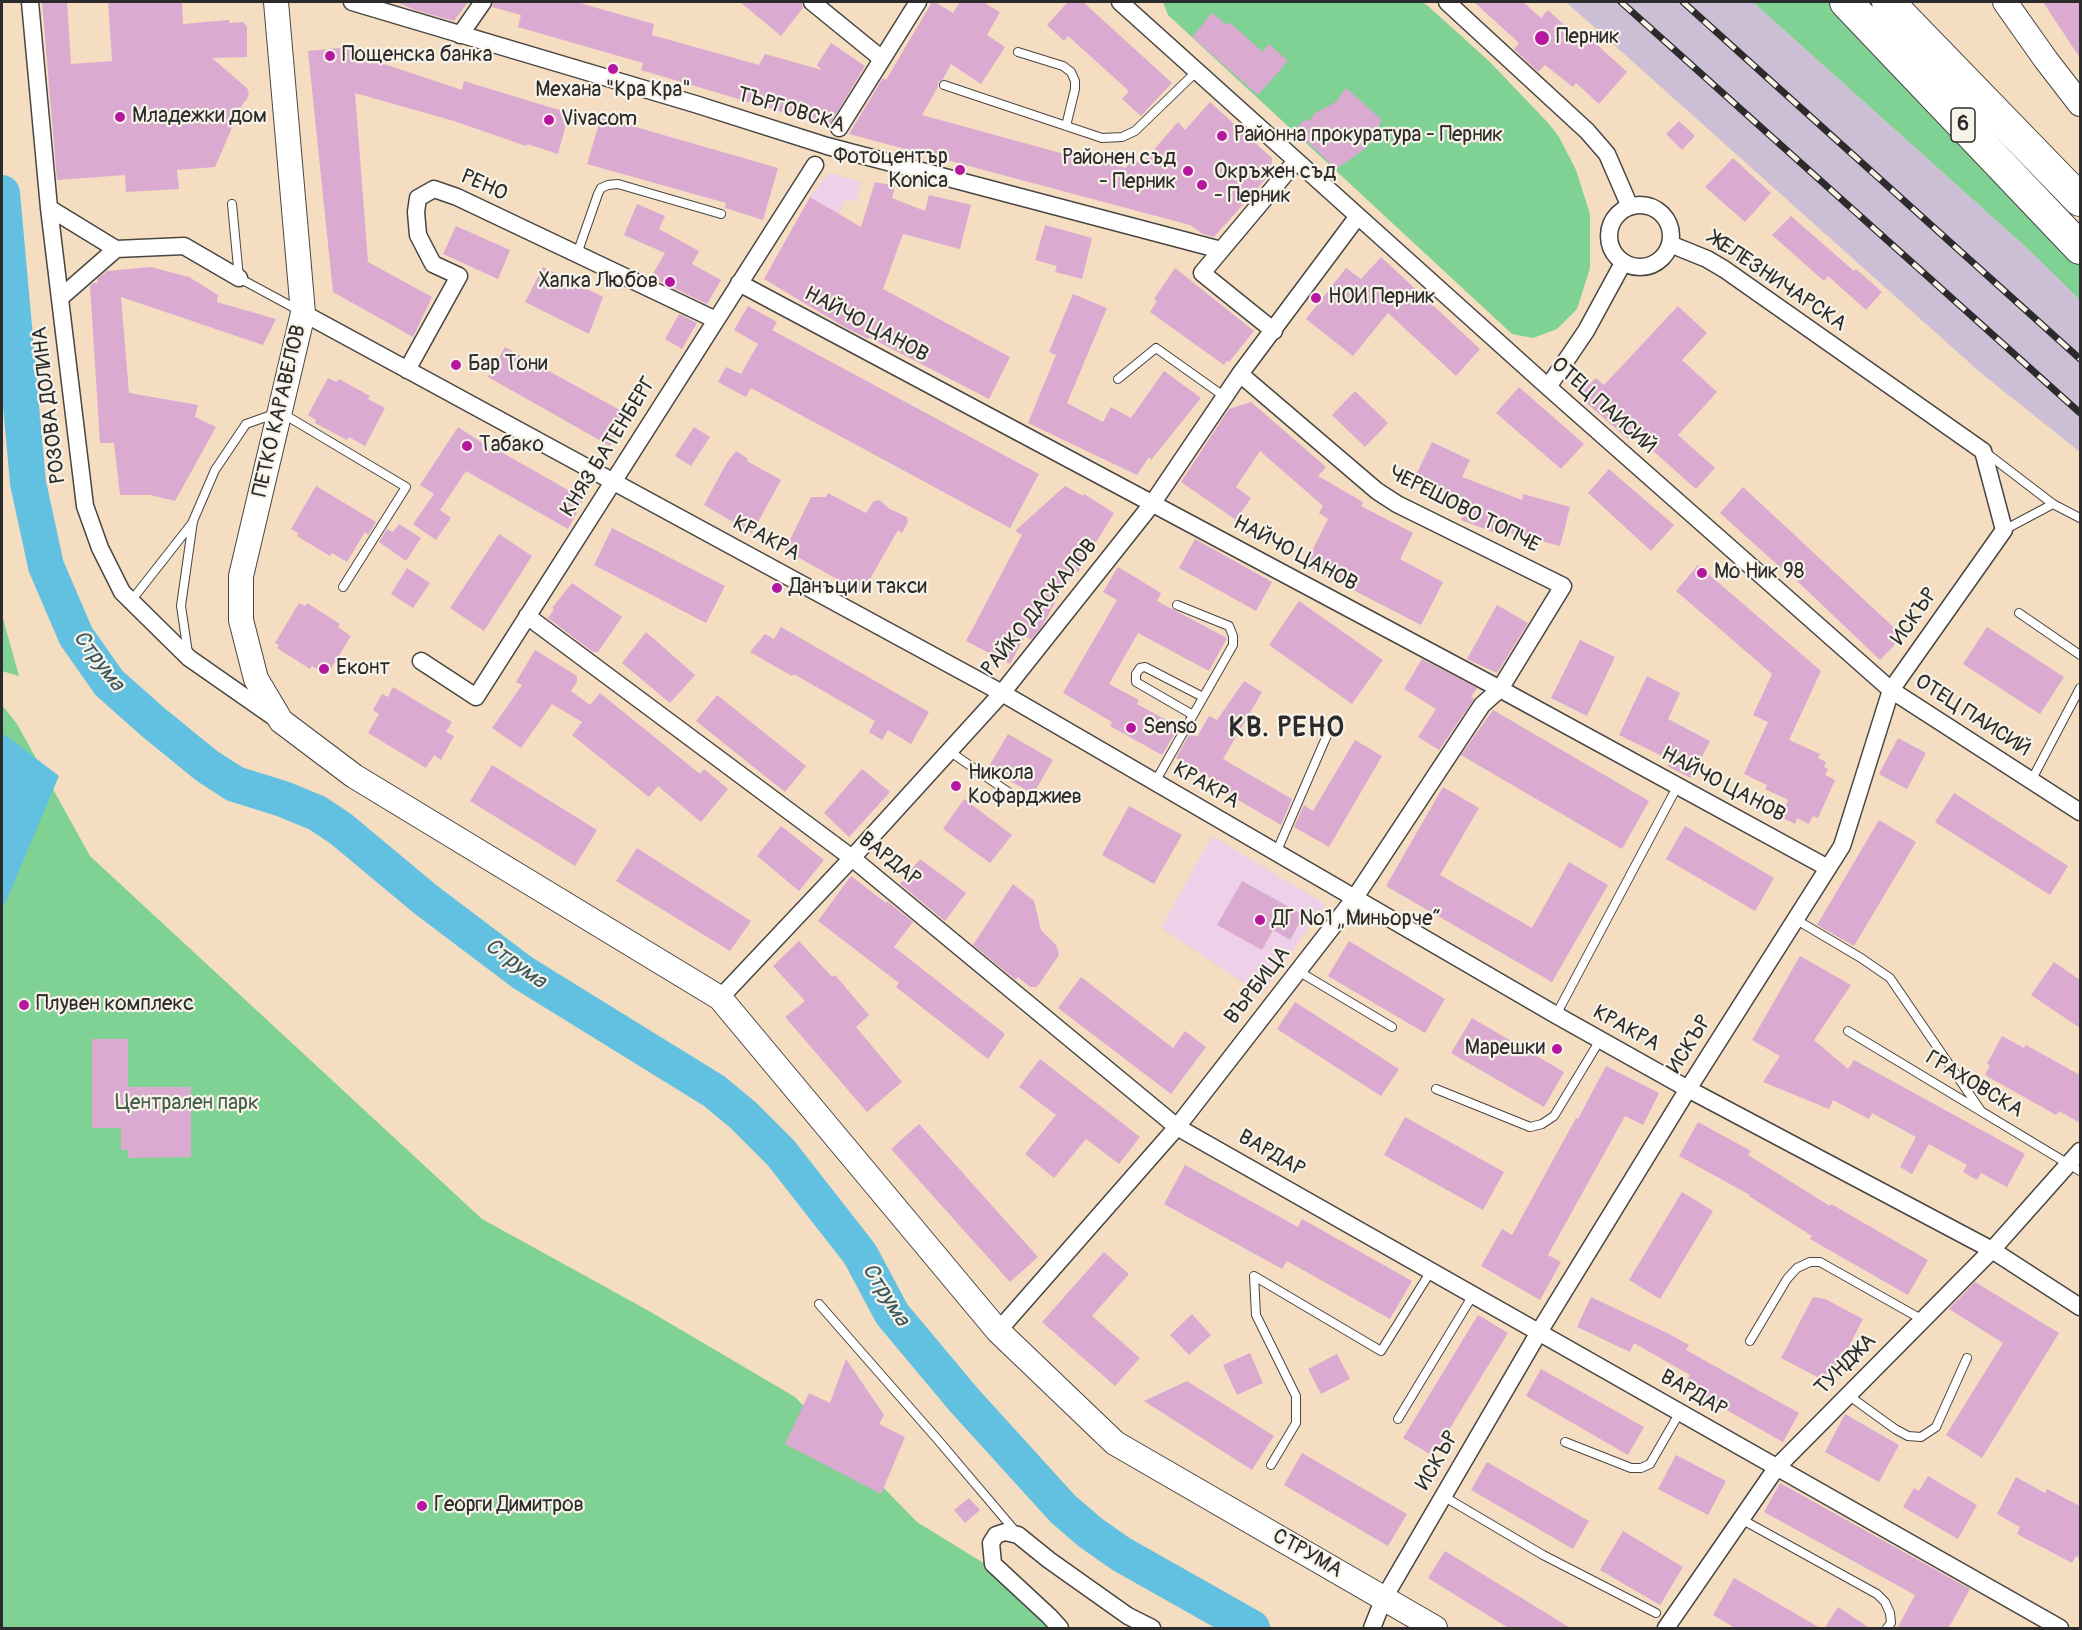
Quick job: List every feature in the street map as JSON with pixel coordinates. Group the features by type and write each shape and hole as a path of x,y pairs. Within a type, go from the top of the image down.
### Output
{"highway":[{"name":"6","path":"1846,2 2080,248"},
{"name":"6","path":"1888,2 2080,200"}],"main road":[{"path":"2005,2 2080,104"},
{"name":"ПЕТКО КАРАВЕЛОВ","path":"274,7 303,313 241,576 241,621 256,679 281,721"},
{"name":"СТРУМА","path":"281,721 354,776 720,998 998,1331 1115,1443 1435,1629"}],"street":[{"name":"РОЗОВА ДОЛИНА","path":"30,2 49,208 85,506 100,548 122,592 189,658 281,721"},
{"name":"ТЪРГОВСКА","path":"352,2 695,104 827,146 1221,250"},
{"path":"460,35 483,2"},
{"path":"812,2 882,59"},
{"path":"839,128 918,2"},
{"name":"ОТЕЦ ПАИСИЙ","path":"1123,2 1196,72 1891,690 2080,812"},
{"path":"1446,2 1587,131 1606,154 1629,207"},
{"path":"1274,331 1202,273 1296,161"},
{"name":"КНЯЗ БАТЕНБЕРГ","path":"421,661 476,697 815,165"},
{"name":"РЕНО","path":"407,370 459,276 433,264 418,235 416,212 418,198 434,189 457,197 716,320"},
{"path":"1646,206 1661,213 1670,227 1670,244 1663,257 1652,265 1637,267 1623,263 1612,250 1609,233 1616,217 1629,207 1646,206"},
{"path":"49,208 116,249 184,246 239,278"},
{"name":"РАЙКО ДАСКАЛОВ","path":"720,998 852,858 1002,693 1152,504 1240,374 1358,216"},
{"name":"ЖЕЛЕЗНИЧАРСКА","path":"1670,244 1707,259 1724,269 1983,451"},
{"path":"60,298 116,249"},
{"path":"1548,387 1586,331 1623,263"},
{"name":"НАЙЧО ЦАНОВ","path":"739,283 1500,689 1828,868"},
{"name":"КРАКРА","path":"303,313 1002,693 1556,1016 1688,1089 1992,1250 2080,1307"},
{"name":"ЧЕРЕШОВО ТОПЧЕ","path":"1240,374 1377,491 1397,504 1563,586"},
{"path":"1983,451 2004,530"},
{"name":"ИСКЪР","path":"1372,1629 1384,1598 1539,1332 1688,1089 1842,846 1891,690 2004,530"},
{"name":"ВЪРБИЦА","path":"998,1331 1177,1127 1354,899 1482,705 1500,689 1563,586"},
{"name":"ВАРДАР","path":"527,616 852,858 1177,1127 2061,1629"},
{"name":"ТУНДЖА","path":"1666,1629 1777,1467 2077,1162"},
{"path":"1060,1629 1050,1616 993,1564 991,1543 996,1535 1005,1532 1018,1535 1049,1560 1152,1629"}],"lane":[{"path":"1018,52 1063,66 1071,72 1075,81 1075,89 1066,126"},
{"path":"944,85 1102,138 1122,137 1135,131 1196,72"},
{"path":"577,254 598,194 608,185 618,184 721,214"},
{"path":"232,204 239,278 303,313"},
{"path":"1118,379 1156,348 1225,398"},
{"path":"131,601 193,521 215,470 246,424 280,412 406,487 343,587"},
{"name":"ЖЕЛЕЗНИЧАРСКА","path":"1983,451 2053,504 2080,518"},
{"name":"ИСКЪР","path":"2004,530 2053,504"},
{"path":"189,658 181,606 193,521"},
{"path":"1155,782 1233,645 1233,636 1229,626 1177,605"},
{"path":"2019,614 2080,655"},
{"path":"1193,715 1136,682 1136,674 1140,668 1145,667 1203,697"},
{"path":"2031,781 2080,688"},
{"path":"1275,853 1328,733"},
{"path":"949,751 1014,796"},
{"path":"1556,1016 1677,787"},
{"path":"1795,919 1890,978 1981,1111"},
{"path":"1298,971 1392,1027"},
{"name":"ГРАХОВСКА","path":"1848,1031 1981,1111 2077,1162"},
{"path":"1436,1089 1530,1127 1542,1124 1554,1116 1600,1040"},
{"path":"1750,1341 1788,1279 1797,1268 1810,1262 1820,1262 1923,1320"},
{"path":"1270,1465 1296,1423 1296,1396 1256,1315 1254,1276 1381,1351 1431,1271"},
{"path":"1398,1419 1473,1294"},
{"path":"819,1304 1018,1535"},
{"path":"1848,1395 1895,1429 1908,1436 1921,1437 1936,1427 1967,1358"},
{"path":"1565,1442 1632,1468 1641,1468 1650,1464 1680,1412"},
{"path":"1443,1496 1544,1555 1656,1613"},
{"path":"1741,1520 1877,1594 1885,1602 1890,1613 1891,1623 1887,1629"}],"shaded area":[{"path":"1566,2 1753,2 2027,248 2080,300 2080,452 1982,374"},
{"path":"829,173 862,182 855,202 846,199 839,214 810,197"},
{"path":"1212,836 1325,904 1262,995 1161,928"}],"green space":[{"path":"1163,2 1422,2 1428,6 1490,62 1550,125 1576,170 1590,214 1590,268 1577,309 1557,329 1533,338 1512,334 1168,15"},
{"path":"1753,2 1836,2 2080,265 2080,300 2027,248"},
{"path":"2,615 19,676 2,671"},
{"name":"Централен парк","path":"2,705 17,724 90,856 482,1219 649,1311 795,1397 917,1522 1003,1575 1063,1628 2,1628"}],"water":[{"path":"4,734 59,776 5,904 2,903 2,739"}],"building":[{"name":"Младежки дом","path":"42,2 67,2 71,64 112,61 108,2 182,2 183,24 229,20 229,23 243,22 247,27 247,57 212,58 247,88 249,93 215,167 177,170 179,189 126,192 125,175 57,180"},
{"path":"396,2 468,2 454,21"},
{"path":"493,2 576,2 654,24 652,35 759,65 765,54 822,70 817,65 831,43 865,66 829,126 641,70 643,63 518,27 521,15 492,7"},
{"path":"740,2 802,2 803,8 781,36"},
{"path":"932,2 953,13 960,2 983,2 1000,12 987,35 1005,47 981,84 951,64 943,79 938,82 938,87 922,115 1075,157 1075,155 1126,168 1129,160 1142,163 1178,122 1185,130 1210,102 1272,158 1271,173 1214,237 1203,234 1190,225 849,134 883,78 886,80"},
{"path":"1068,2 1083,2 1172,83 1141,116 1122,99 1129,91 1068,36 1064,41 1047,25"},
{"path":"1474,2 1523,2 1541,18 1548,10 1576,36 1587,37 1594,42 1627,72 1599,104 1576,83 1573,87 1545,65 1538,72 1514,49 1519,43"},
{"path":"2043,2 2080,2 2080,58"},
{"path":"1212,13 1227,25 1229,22 1263,52 1269,44 1288,61 1258,95 1192,37"},
{"path":"350,47 351,53 462,90 464,81 569,113 558,154 355,93 368,262 432,297 413,337 333,292 308,51"},
{"path":"1346,88 1382,120 1366,148 1336,169 1295,130 1303,121 1310,120 1315,113 1336,102"},
{"path":"601,117 778,168 763,220 725,208 726,203 587,164"},
{"path":"1679,121 1695,136 1682,150 1666,134"},
{"path":"1733,158 1771,193 1745,222 1705,187"},
{"path":"875,182 895,186 892,198 925,211 929,195 971,205 960,249 903,234 883,289 1010,357 989,399 869,337 868,339 846,328 764,279 810,197 861,227"},
{"path":"637,204 665,216 659,229 699,251 692,264 721,280 707,304 651,277 665,253 624,235"},
{"path":"1791,216 1854,271 1856,269 1882,292 1866,310 1828,276 1824,281 1772,235"},
{"path":"1045,225 1092,238 1082,279 1055,272 1057,266 1035,260"},
{"path":"456,226 510,250 498,279 443,254"},
{"path":"1381,257 1480,349 1456,376 1388,313 1353,356 1306,319 1346,268 1361,279"},
{"path":"151,267 189,277 218,295 217,302 276,319 263,345 121,297 129,393 198,405 195,417 216,427 175,501 150,495 120,495 114,443 100,443 90,286 98,283 97,279 107,271"},
{"path":"543,267 603,297 589,334 525,302"},
{"path":"1175,268 1254,331 1224,365 1150,312 1157,301 1154,299"},
{"path":"1073,294 1107,308 1067,403 1103,422 1111,407 1131,418 1164,371 1201,398 1151,460 1149,457 1137,475 1028,423 1056,355 1049,352"},
{"path":"748,306 777,322 772,330 1039,474 1010,528 751,388 746,397 718,382 726,367 741,374 758,344 734,330"},
{"path":"1678,306 1707,333 1682,360 1717,392 1678,435 1715,468 1696,489 1633,433 1628,439 1583,400 1581,392 1596,378 1604,385"},
{"path":"679,314 697,323 682,349 665,339"},
{"path":"505,347 627,414 610,446 488,377"},
{"path":"328,378 337,382 339,379 370,396 368,399 385,408 365,446 349,437 347,440 315,423 316,420 308,415"},
{"path":"1519,387 1584,444 1561,469 1496,413"},
{"path":"1355,391 1388,423 1365,447 1332,415"},
{"path":"1251,402 1326,467 1318,476 1363,502 1361,506 1413,533 1400,559 1443,582 1421,625 1305,565 1328,519 1319,513 1323,506 1260,451 1236,487 1251,498 1236,520 1181,482 1229,409"},
{"path":"458,427 493,450 494,448 584,499 568,529 466,471 440,510 451,518 436,540 413,524 434,494 420,485"},
{"path":"694,427 710,437 691,466 675,456"},
{"path":"1432,442 1470,460 1462,477 1522,500 1523,494 1570,507 1560,546 1502,531 1501,535 1461,520 1467,505 1414,479"},
{"path":"736,451 748,459 747,461 781,480 752,533 704,505 726,464"},
{"path":"1609,469 1674,525 1651,551 1588,493"},
{"path":"316,486 376,522 368,535 365,532 347,562 332,553 330,556 297,536 298,533 291,529"},
{"path":"1065,486 1083,496 1084,494 1114,513 1078,572 1073,569 1043,625 1031,640 1025,636 1010,664 966,641 1022,535 1015,531"},
{"path":"1743,487 1903,636 1880,660 1793,577 1720,513"},
{"path":"828,493 866,513 873,502 879,500 890,509 907,517 908,522 902,533 898,530 862,593 785,550 811,497 826,497"},
{"path":"399,524 421,538 406,561 379,542 387,529 393,532"},
{"path":"612,528 725,586 706,623 594,565"},
{"path":"499,534 532,556 484,631 450,608"},
{"path":"1195,539 1272,582 1256,611 1179,568"},
{"path":"1698,565 1821,671 1789,740 1820,754 1818,758 1826,762 1824,767 1828,769 1825,775 1835,780 1818,818 1813,816 1809,824 1797,818 1795,824 1781,817 1788,800 1765,789 1767,785 1744,774 1768,722 1753,715 1772,674 1676,591"},
{"path":"1118,567 1161,593 1157,601 1227,638 1209,671 1138,633 1109,684 1139,700 1137,704 1179,727 1162,755 1110,726 1112,722 1063,693 1117,600 1103,592"},
{"path":"407,568 430,583 413,608 391,594"},
{"path":"572,583 622,617 598,652 593,652 548,618 554,609 552,608"},
{"path":"1299,601 1383,660 1352,704 1269,645"},
{"path":"299,603 305,606 307,603 340,624 338,627 351,636 327,675 312,666 310,669 277,648 279,645 275,643"},
{"path":"1497,605 1528,623 1497,673 1467,659"},
{"path":"781,627 929,712 911,744 888,730 882,740 869,732 875,721 794,674 792,676 750,652 765,634 774,639"},
{"path":"1987,627 2064,677 2040,714 1963,664"},
{"path":"646,632 695,675 670,703 622,663"},
{"path":"1580,640 1615,657 1587,716 1551,698"},
{"path":"535,650 577,676 577,682 571,691 590,705 600,693 700,774 704,769 728,789 701,822 658,786 649,797 572,735 582,722 552,704 521,748 492,728 522,685 516,682"},
{"path":"1422,659 1477,688 1471,697 1474,699 1439,750 1418,737 1436,709 1404,689"},
{"path":"1647,676 1680,693 1668,719 1710,741 1691,778 1667,766 1670,760 1619,735"},
{"path":"1244,681 1262,692 1223,759 1292,799 1281,825 1226,793 1229,789 1176,758 1190,733 1197,737 1209,716 1217,720"},
{"path":"393,687 452,722 446,732 454,736 441,760 434,755 426,768 368,733 379,714 373,710 382,694 388,697"},
{"path":"717,695 806,766 785,792 696,721"},
{"path":"1493,710 1649,801 1622,849 1461,755"},
{"path":"1008,734 1053,760 1033,794 988,768"},
{"path":"1898,738 1926,753 1907,789 1879,774"},
{"path":"1355,740 1382,756 1329,847 1294,827 1304,805 1313,811"},
{"path":"492,765 597,830 575,866 470,801"},
{"path":"862,769 890,792 849,837 824,813"},
{"path":"1443,787 1479,808 1440,875 1532,928 1569,862 1608,885 1552,982 1386,886"},
{"path":"1954,793 2068,866 2050,895 1935,822"},
{"path":"964,799 1012,835 990,863 943,829"},
{"path":"1129,806 1182,835 1154,884 1102,855"},
{"path":"1879,820 1916,842 1854,946 1817,925"},
{"path":"781,826 824,860 799,891 757,856"},
{"path":"1685,826 1774,878 1755,911 1666,859"},
{"path":"637,848 751,921 730,951 616,881"},
{"path":"920,859 966,893 945,921 900,884"},
{"path":"851,876 913,922 894,947 1005,1034 988,1059 896,987 899,983 818,921"},
{"name":"ДГ №1 „Миньорче“","path":"1242,881 1304,915 1290,940 1273,930 1262,950 1217,925"},
{"path":"1013,884 1034,901 1041,930 1058,950 1059,955 1037,987 1030,987 1018,977 1016,980 973,945"},
{"path":"799,941 832,977 835,975 869,1015 856,1027 902,1082 867,1112 785,1017 805,1001 773,966"},
{"path":"1349,941 1445,999 1425,1033 1328,976"},
{"path":"1800,956 1851,985 1814,1040 1848,1069 1854,1060 2025,1154 2007,1187 1981,1173 1977,1180 1963,1172 1967,1165 1929,1144 1912,1174 1900,1167 1916,1137 1872,1113 1869,1119 1833,1100 1829,1109 1763,1082 1780,1056 1752,1040"},
{"path":"2054,962 2080,980 2080,1028 2031,995"},
{"path":"1081,977 1173,1048 1185,1031 1206,1047 1171,1094 1058,1008"},
{"path":"1295,1002 1399,1069 1381,1096 1277,1029"},
{"path":"1472,1018 1564,1072 1544,1107 1451,1053"},
{"path":"2002,1036 2024,1048 2026,1045 2080,1075 2080,1123 2059,1111 2056,1115 1985,1075 1990,1065 1987,1064"},
{"path":"92,1039 128,1039 128,1087 191,1087 191,1157 128,1158 128,1150 121,1150 121,1128 92,1128"},
{"path":"1040,1059 1140,1137 1119,1164 1086,1139 1054,1178 1025,1154 1056,1115 1019,1087"},
{"path":"1606,1066 1659,1093 1643,1125 1625,1116 1548,1255 1561,1262 1540,1300 1481,1266 1502,1229 1512,1235"},
{"path":"1405,1117 1504,1172 1483,1210 1384,1155"},
{"path":"1698,1122 1751,1151 1748,1155 1830,1206 1831,1204 1928,1260 1908,1295 1810,1239 1812,1236 1750,1195 1679,1156"},
{"path":"919,1124 1038,1257 1010,1282 891,1149"},
{"path":"1185,1165 1298,1227 1302,1219 1412,1281 1390,1319 1287,1261 1282,1269 1164,1204"},
{"path":"1682,1192 1713,1211 1660,1299 1629,1280"},
{"path":"1104,1252 1129,1274 1092,1316 1140,1358 1115,1386 1042,1322"},
{"path":"1975,1282 2059,1333 1982,1458 1946,1435 2003,1343 1949,1309"},
{"path":"1591,1297 1689,1345 1686,1350 1799,1413 1783,1442 1684,1386 1690,1375 1634,1343 1630,1352 1577,1327"},
{"path":"1813,1297 1825,1299 1863,1319 1834,1375 1828,1371 1823,1380 1781,1358"},
{"path":"1192,1314 1211,1335 1189,1355 1170,1335"},
{"path":"1478,1315 1508,1333 1433,1456 1403,1438"},
{"path":"1250,1353 1263,1383 1237,1395 1223,1365"},
{"path":"1337,1354 1350,1379 1321,1394 1308,1369"},
{"path":"846,1359 884,1415 879,1424 905,1437 881,1494 785,1444 809,1393 830,1403"},
{"path":"1541,1369 1644,1427 1628,1455 1526,1396"},
{"path":"1187,1381 1274,1436 1252,1470 1144,1401"},
{"path":"1845,1414 1899,1445 1879,1482 1825,1452"},
{"path":"1302,1453 1407,1514 1388,1546 1284,1485"},
{"path":"1676,1455 1726,1481 1708,1515 1658,1489"},
{"path":"1487,1462 1589,1521 1573,1549 1471,1490"},
{"path":"1928,1476 1977,1505 1958,1539 1903,1507 1914,1488 1919,1491"},
{"path":"2016,1477 2045,1493 2047,1489 2080,1506 2080,1558 2076,1556 2072,1563 2017,1534 2020,1527 1997,1514"},
{"path":"1780,1483 1970,1589 1948,1629 1897,1629 1915,1595 1764,1512"},
{"path":"969,1498 980,1510 965,1523 954,1510"},
{"path":"1623,1531 1683,1567 1660,1605 1600,1570"},
{"path":"1445,1551 1572,1629 1510,1629 1428,1578"},
{"path":"1734,1578 1822,1629 1737,1629 1713,1615"},
{"path":"1838,1607 1871,1629 1824,1629"}],"waterway":[{"name":"Струма","path":"2,193 28,483 46,566 76,636 109,683 207,766 235,784 283,799 317,813 341,829 425,899 523,973 714,1091 743,1115 781,1153 860,1254 892,1314 964,1400 1063,1509 1121,1554 1252,1628"}],"railway":[{"path":"1621,2 2080,413"},
{"path":"1683,2 2080,359"}],"place":[{"name":"Перник","path":"1542,38"},
{"name":"Пощенска банка","path":"330,56"},
{"name":"Механа \"Кра Кра\"","path":"613,69"},
{"name":"Младежки дом","path":"120,117"},
{"name":"Vivacom","path":"549,120"},
{"name":"Районна прокуратура - Перник","path":"1222,136"},
{"name":"Фотоцентър Konica","path":"960,170"},
{"name":"Районен съд - Перник","path":"1188,171"},
{"name":"Окръжен съд - Перник","path":"1202,185"},
{"name":"Хапка Любов","path":"670,282"},
{"name":"НОИ Перник","path":"1316,298"},
{"name":"Бар Тони","path":"456,365"},
{"name":"Табако","path":"467,446"},
{"name":"Мо Ник 98","path":"1702,573"},
{"name":"Данъци и такси","path":"777,588"},
{"name":"Еконт","path":"324,669"},
{"name":"Senso","path":"1131,728"},
{"name":"Никола Кофарджиев","path":"956,786"},
{"name":"ДГ №1 „Миньорче“","path":"1260,920"},
{"name":"Плувен комплекс","path":"24,1005"},
{"name":"Марешки","path":"1557,1049"},
{"name":"Георги Димитров","path":"422,1506"}],"district":[{"name":"КВ. РЕНО","path":"1287,729"}]}
